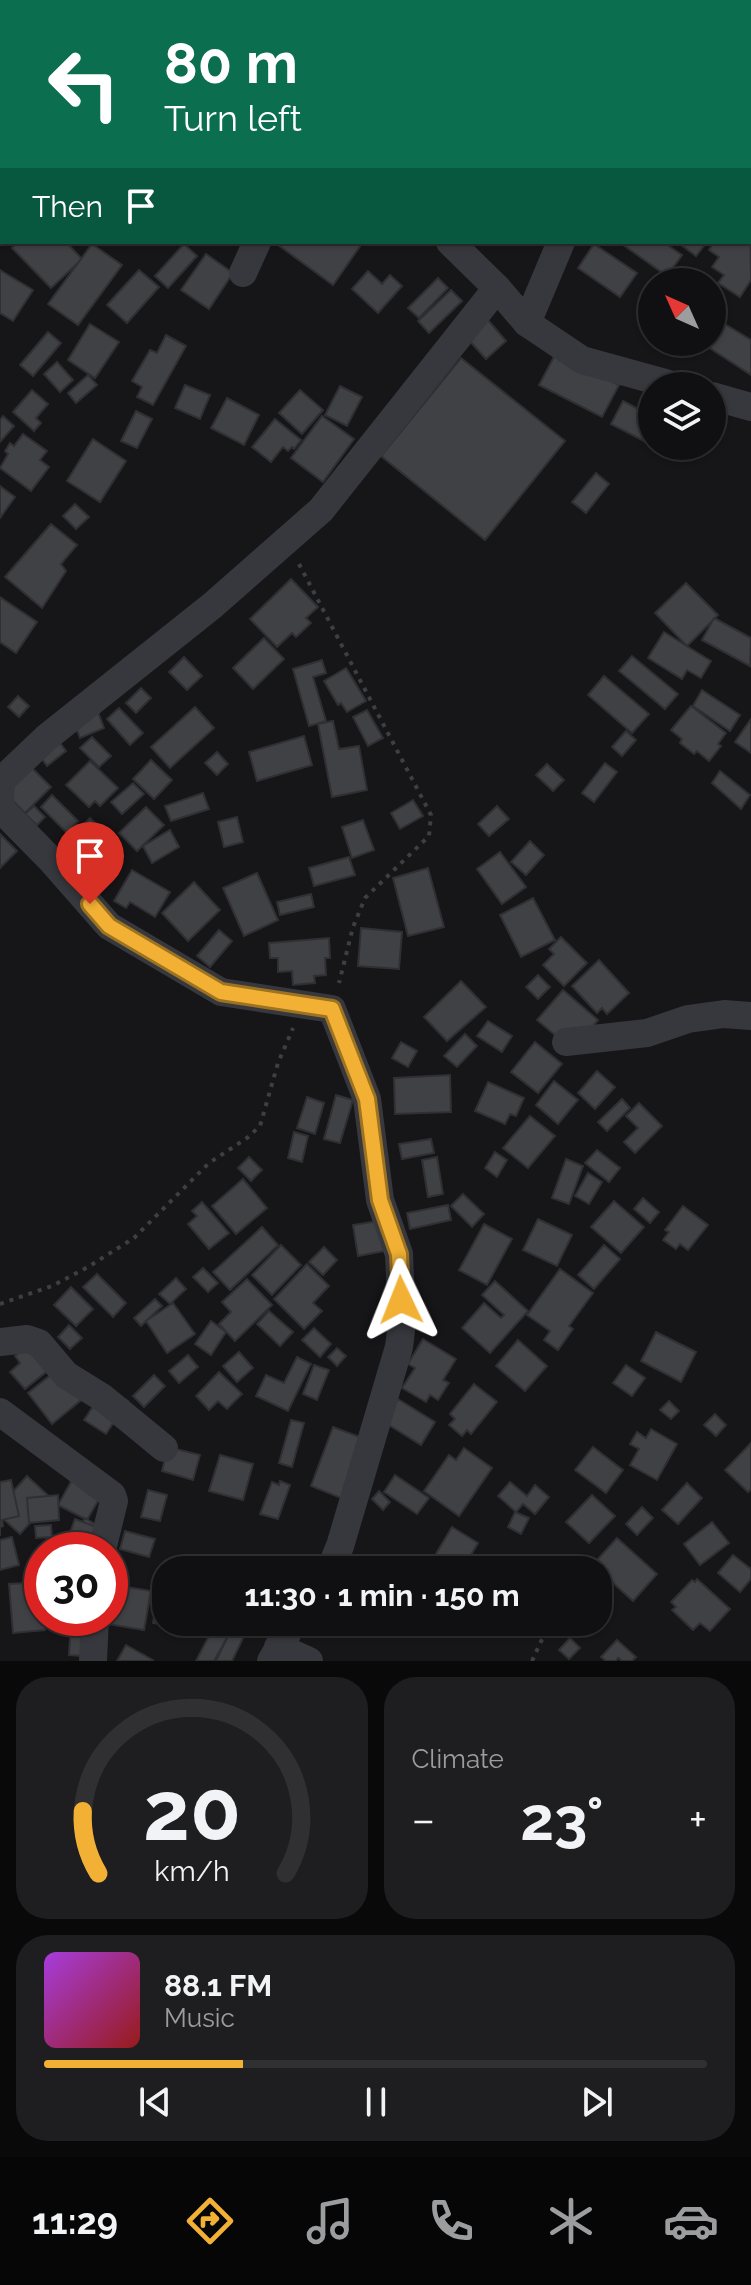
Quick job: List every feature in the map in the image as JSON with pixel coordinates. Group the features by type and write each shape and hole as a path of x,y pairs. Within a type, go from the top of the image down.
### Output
{"street":[{"path":"243,273 256,244"},
{"path":"452,244 527,323 582,360 638,375"},
{"path":"527,323 560,244"},
{"path":"0,800 1,781 46,738 213,605 321,510 497,288"},
{"path":"726,400 751,407"},
{"path":"0,808 109,926 221,992 332,1009 367,1099 380,1200 399,1254 402,1322 399,1347 336,1556"},
{"path":"566,1042 647,1033 688,1019 724,1014 751,1016"},
{"path":"0,1342 27,1339 39,1343 66,1375 103,1398 164,1448"},
{"path":"0,1412 112,1495 114,1501 106,1532"},
{"path":"93,1661 94,1636"},
{"path":"286,1636 275,1654 309,1661"}],"path":[{"path":"284,542 308,577 431,815 429,836 365,898 353,927 332,1009"},
{"path":"0,1304 52,1286 134,1238 209,1163 260,1126 278,1063 303,1004"},
{"path":"532,1661 544,1636"}],"building":[{"path":"16,244 68,244 82,259 51,288 12,248"},
{"path":"92,244 122,265 78,325 48,304"},
{"path":"184,244 197,256 168,288 155,276"},
{"path":"277,244 362,244 333,285"},
{"path":"594,244 637,273 620,297 578,268"},
{"path":"622,244 666,244 682,255 673,268 656,268"},
{"path":"680,244 705,244 696,256"},
{"path":"713,244 750,244 751,280 740,297 726,288 726,268 712,267 719,257 709,250"},
{"path":"206,254 233,273 209,309 181,290"},
{"path":"0,270 33,290 13,321 0,313"},
{"path":"139,270 159,287 127,323 107,305"},
{"path":"368,271 382,284 390,275 402,286 378,313 352,289"},
{"path":"438,278 448,288 419,318 408,308"},
{"path":"451,290 462,301 429,333 418,321"},
{"path":"487,319 506,341 486,359 466,337"},
{"path":"90,324 119,342 95,378 68,360"},
{"path":"726,325 751,340 751,375 722,356 726,356"},
{"path":"48,332 61,343 33,376 20,365"},
{"path":"166,335 186,346 153,405 137,397 142,387 132,381 150,350 157,353"},
{"path":"556,353 619,385 602,417 539,385"},
{"path":"461,358 565,441 485,540 381,456"},
{"path":"57,362 73,380 60,392 44,374"},
{"path":"88,375 97,385 76,403 68,393"},
{"path":"185,385 210,395 200,419 175,408"},
{"path":"340,386 362,397 347,426 325,415"},
{"path":"32,390 48,404 36,418 41,423 34,431 13,412"},
{"path":"300,390 323,410 302,434 279,413"},
{"path":"227,398 259,415 244,445 211,428"},
{"path":"623,401 638,409 638,438 611,424"},
{"path":"136,411 152,419 137,448 121,441"},
{"path":"3,416 14,426 0,442 0,420"},
{"path":"322,416 354,439 323,482 291,458"},
{"path":"275,419 301,440 294,449 292,447 288,451 283,447 271,462 252,447"},
{"path":"23,434 47,451 40,460 49,467 31,491 0,468 10,443 14,446"},
{"path":"93,439 126,461 100,502 67,481"},
{"path":"596,473 609,484 586,513 572,502"},
{"path":"0,486 15,497 0,518"},
{"path":"75,504 89,517 76,529 63,516"},
{"path":"51,524 77,545 61,564 66,571 42,608 5,577"},
{"path":"291,579 318,607 306,618 311,623 296,637 292,633 277,647 250,619"},
{"path":"686,583 718,615 687,646 655,613"},
{"path":"0,597 37,622 16,653 0,642"},
{"path":"714,618 751,638 750,666 702,640"},
{"path":"664,632 711,661 701,678 687,670 682,679 648,658"},
{"path":"264,638 284,659 253,689 233,668"},
{"path":"632,656 678,694 665,709 619,671"},
{"path":"184,657 202,676 187,690 169,672"},
{"path":"322,660 326,673 313,677 326,721 309,726 293,669"},
{"path":"346,668 366,701 347,712 341,703 338,705 324,681"},
{"path":"604,676 649,714 632,733 588,695"},
{"path":"141,688 151,698 136,713 126,703"},
{"path":"702,690 740,715 730,731 693,706"},
{"path":"18,696 29,706 19,717 8,707"},
{"path":"691,706 726,733 718,744 721,746 709,761 680,743 682,739 671,730"},
{"path":"195,707 214,728 170,768 151,747"},
{"path":"119,708 143,733 130,745 107,719"},
{"path":"367,710 383,738 368,746 353,717"},
{"path":"98,712 104,728 80,738 74,722"},
{"path":"751,719 751,753 735,742"},
{"path":"333,721 339,749 359,746 367,790 332,797 318,724"},
{"path":"626,731 636,740 622,756 612,747"},
{"path":"304,736 312,765 257,781 249,752"},
{"path":"92,737 111,756 99,767 80,748"},
{"path":"58,740 66,751 47,766 39,755"},
{"path":"217,752 228,764 217,775 205,763"},
{"path":"151,760 172,780 154,799 133,779"},
{"path":"90,761 118,788 100,806 95,801 89,807 66,785"},
{"path":"605,763 617,772 594,802 582,793"},
{"path":"28,764 51,787 25,813 2,790"},
{"path":"547,764 564,780 553,791 536,775"},
{"path":"720,771 750,795 741,809 712,783"},
{"path":"133,783 144,794 122,814 111,802"},
{"path":"203,793 209,809 171,821 165,806"},
{"path":"52,795 78,821 67,833 41,807"},
{"path":"413,800 423,816 400,829 391,813"},
{"path":"34,806 45,817 37,825 25,814"},
{"path":"497,806 509,819 489,836 478,824"},
{"path":"146,807 164,825 137,851 119,833"},
{"path":"237,817 243,842 224,847 218,822"},
{"path":"90,818 114,841 84,873 60,849"},
{"path":"363,820 374,850 352,858 342,827"},
{"path":"170,830 179,847 152,863 143,846"},
{"path":"0,834 17,851 0,868"},
{"path":"530,841 544,855 526,875 511,862"},
{"path":"500,852 526,887 502,904 477,869"},
{"path":"349,857 355,875 314,886 309,868"},
{"path":"428,868 444,927 408,936 393,878"},
{"path":"132,870 170,892 155,917 130,902 126,908 114,901"},
{"path":"257,873 278,920 244,936 223,888"},
{"path":"194,882 220,910 188,941 162,913"},
{"path":"311,894 314,907 280,915 277,902"},
{"path":"533,898 555,940 521,957 500,915"},
{"path":"361,928 402,932 399,969 358,966"},
{"path":"219,930 232,941 210,967 197,956"},
{"path":"561,937 587,963 564,986 543,965 554,954 549,949"},
{"path":"329,938 330,958 325,958 326,975 314,976 315,983 293,985 292,971 278,972 278,958 270,958 269,943"},
{"path":"599,960 629,993 607,1014 602,1008 597,1013 572,986"},
{"path":"538,975 550,987 538,999 526,987"},
{"path":"461,981 486,1007 447,1041 424,1017"},
{"path":"563,990 598,1020 573,1050 537,1020"},
{"path":"488,1021 512,1036 502,1052 477,1036"},
{"path":"465,1034 477,1046 457,1067 444,1056"},
{"path":"401,1042 417,1051 408,1067 392,1058"},
{"path":"535,1042 562,1064 538,1093 511,1072"},
{"path":"597,1071 615,1087 595,1109 578,1093"},
{"path":"450,1075 451,1112 395,1114 394,1078"},
{"path":"554,1081 578,1100 558,1124 536,1105"},
{"path":"488,1082 524,1098 516,1116 510,1114 505,1124 475,1111"},
{"path":"336,1095 353,1100 340,1143 324,1139"},
{"path":"307,1097 324,1103 315,1134 297,1128"},
{"path":"622,1099 630,1108 607,1131 598,1122"},
{"path":"639,1103 662,1126 635,1153 624,1142 638,1128 626,1116"},
{"path":"530,1116 555,1136 528,1168 503,1148"},
{"path":"294,1132 308,1136 302,1162 288,1158"},
{"path":"431,1139 434,1153 402,1159 399,1144"},
{"path":"597,1150 620,1168 609,1182 585,1163"},
{"path":"495,1152 507,1160 497,1177 485,1168"},
{"path":"249,1157 262,1170 251,1181 238,1168"},
{"path":"437,1157 443,1194 428,1197 422,1160"},
{"path":"566,1159 583,1166 569,1204 552,1198"},
{"path":"588,1173 602,1182 589,1204 575,1196"},
{"path":"243,1179 267,1208 236,1234 212,1206"},
{"path":"463,1194 484,1214 472,1227 451,1206"},
{"path":"643,1198 659,1212 650,1223 634,1209"},
{"path":"614,1201 644,1227 621,1253 591,1227"},
{"path":"202,1202 229,1233 209,1249 188,1224 197,1216 192,1211"},
{"path":"448,1205 451,1220 410,1229 407,1213"},
{"path":"683,1206 708,1225 688,1250 680,1244 676,1249 663,1240 669,1232 665,1230"},
{"path":"538,1219 572,1235 557,1266 523,1250"},
{"path":"385,1220 390,1250 358,1256 353,1225"},
{"path":"484,1224 512,1239 487,1285 459,1270"},
{"path":"262,1227 278,1245 230,1290 213,1272"},
{"path":"281,1245 301,1265 272,1295 252,1275"},
{"path":"604,1245 620,1259 594,1289 578,1275"},
{"path":"324,1247 337,1260 323,1275 309,1262"},
{"path":"307,1264 329,1286 313,1303 322,1311 304,1329 274,1299"},
{"path":"203,1268 218,1283 208,1292 193,1277"},
{"path":"560,1269 593,1293 569,1326 573,1329 558,1350 544,1340 550,1331 527,1315"},
{"path":"97,1274 126,1303 113,1317 83,1287"},
{"path":"176,1278 186,1289 170,1304 159,1294"},
{"path":"247,1279 272,1305 235,1341 219,1324 231,1312 222,1302"},
{"path":"495,1281 528,1311 490,1353 462,1328 484,1303 501,1318 504,1315 482,1295"},
{"path":"71,1287 93,1309 76,1326 54,1305"},
{"path":"155,1299 162,1306 141,1326 134,1318"},
{"path":"173,1303 195,1334 167,1353 146,1321"},
{"path":"269,1311 293,1332 280,1346 257,1324"},
{"path":"211,1321 226,1332 211,1355 195,1344"},
{"path":"69,1325 82,1338 70,1349 58,1337"},
{"path":"314,1328 331,1344 320,1357 302,1340"},
{"path":"656,1332 696,1352 681,1382 641,1361"},
{"path":"42,1334 62,1359 25,1389 10,1372 20,1363 15,1356"},
{"path":"423,1339 456,1359 443,1380 449,1383 438,1400 430,1395 426,1402 402,1388 415,1368 408,1364"},
{"path":"518,1340 547,1366 525,1391 496,1366"},
{"path":"337,1348 346,1356 337,1366 328,1357"},
{"path":"239,1352 253,1368 237,1382 223,1366"},
{"path":"188,1355 198,1367 179,1383 169,1371"},
{"path":"297,1357 311,1364 288,1411 256,1396 266,1375 284,1383"},
{"path":"314,1365 329,1370 317,1400 303,1394"},
{"path":"626,1365 645,1378 632,1396 613,1383"},
{"path":"62,1366 86,1396 52,1424 28,1393"},
{"path":"219,1372 242,1394 227,1409 218,1401 209,1410 196,1396"},
{"path":"154,1375 165,1386 144,1407 133,1396"},
{"path":"474,1384 497,1402 471,1434 467,1430 462,1436 449,1425 455,1419 450,1414"},
{"path":"106,1387 128,1401 106,1434 84,1420"},
{"path":"398,1399 435,1422 421,1445 384,1422"},
{"path":"669,1401 679,1411 671,1419 660,1410"},
{"path":"715,1414 726,1425 716,1436 704,1425"},
{"path":"291,1420 304,1423 292,1467 279,1463"},
{"path":"333,1427 365,1439 341,1498 311,1486"},
{"path":"651,1429 677,1444 657,1480 630,1465 639,1449 630,1444 637,1432 646,1438"},
{"path":"751,1443 751,1489 748,1492 725,1470"},
{"path":"168,1447 200,1455 193,1480 162,1471"},
{"path":"593,1447 623,1470 606,1493 575,1470"},
{"path":"464,1448 492,1468 459,1516 424,1491 449,1455 456,1460"},
{"path":"220,1455 253,1464 243,1500 209,1491"},
{"path":"395,1475 429,1498 417,1514 384,1492"},
{"path":"27,1476 52,1499 20,1534 0,1516 0,1506"},
{"path":"73,1478 102,1494 87,1520 58,1505"},
{"path":"11,1480 19,1516 2,1520 3,1526 0,1527 0,1482"},
{"path":"280,1481 290,1485 278,1519 260,1514 272,1482 279,1485"},
{"path":"510,1482 527,1496 535,1485 549,1497 535,1514 523,1504 516,1512 498,1496"},
{"path":"687,1483 702,1498 678,1524 662,1510"},
{"path":"148,1490 167,1495 160,1521 141,1517"},
{"path":"379,1491 390,1502 383,1510 372,1499"},
{"path":"58,1495 59,1520 29,1523 27,1498"},
{"path":"592,1495 615,1516 589,1543 566,1522"},
{"path":"642,1507 653,1518 637,1535 626,1524"},
{"path":"515,1512 529,1518 521,1534 508,1527"},
{"path":"85,1518 95,1524 91,1532 77,1532"},
{"path":"75,1519 107,1531 107,1532 70,1532"},
{"path":"712,1522 729,1543 700,1565 684,1544"},
{"path":"51,1525 52,1532 36,1532 35,1526"},
{"path":"452,1527 478,1543 470,1556 435,1556"},
{"path":"125,1531 155,1539 149,1557 128,1551 128,1532"},
{"path":"12,1537 19,1565 0,1570 0,1540"},
{"path":"617,1538 657,1574 633,1601 612,1584 612,1556 601,1556"},
{"path":"733,1555 751,1569 751,1579 740,1592 718,1573"},
{"path":"697,1579 730,1609 710,1631 700,1623 693,1630 672,1610 676,1607 671,1602 692,1580 695,1582"},
{"path":"24,1583 24,1632 13,1633 9,1584"},
{"path":"128,1587 151,1591 144,1630 128,1627"},
{"path":"70,1636 98,1636 97,1657 69,1655"},
{"path":"209,1636 228,1636 214,1661 196,1661"},
{"path":"228,1636 244,1636 232,1661 216,1661"},
{"path":"570,1638 580,1648 569,1659 559,1650"},
{"path":"617,1640 636,1657 632,1661 618,1658 616,1661 606,1661 601,1657"},
{"path":"126,1645 153,1660 153,1661 117,1661"}],"route":[{"path":"90,904 109,926 221,992 332,1009 367,1099 380,1200 399,1254 401,1300"}]}
